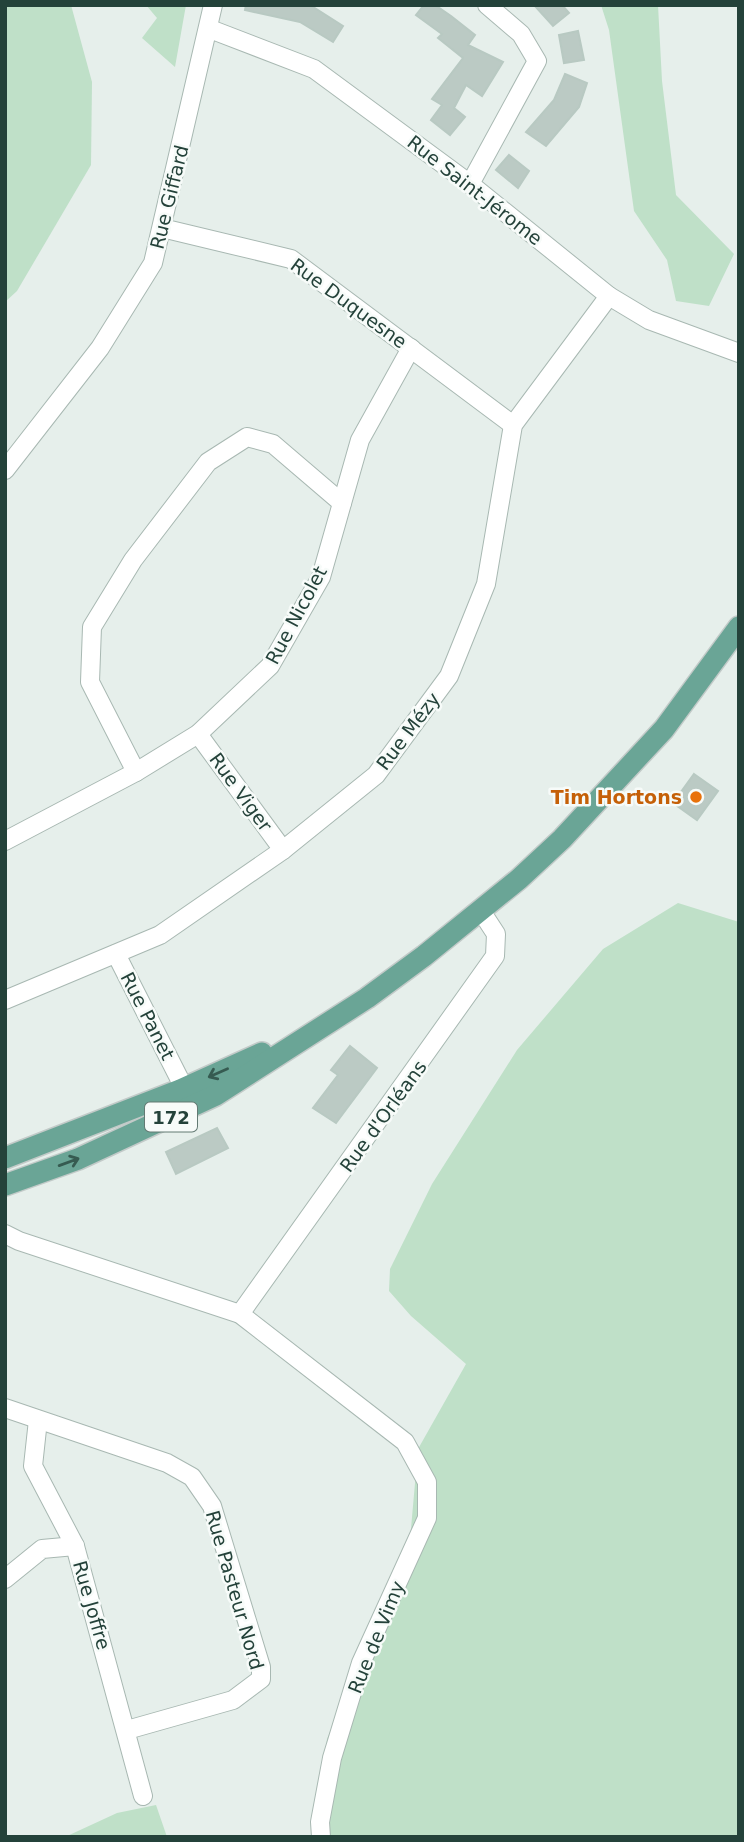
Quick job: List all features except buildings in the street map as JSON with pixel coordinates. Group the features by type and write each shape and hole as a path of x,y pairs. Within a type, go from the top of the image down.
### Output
{"main road":[{"name":"172","path":"5,1185 78,1159 216,1096 424,956 481,911 562,839 664,729 739,627"},
{"name":"172","path":"5,1158 180,1090 325,1025"}],"street":[{"name":"Rue Giffard","path":"5,470 100,348 153,262 210,29 213,5"},
{"path":"470,184 537,61 521,34 487,5"},
{"name":"Rue Saint-Jérome","path":"210,29 314,69 470,184 609,296 649,320 739,353"},
{"name":"Rue Duquesne","path":"162,228 291,259 513,425"},
{"name":"Rue Mézy","path":"5,1000 160,935 283,850 376,775 449,676 486,583 513,425 609,296"},
{"name":"Rue Nicolet","path":"5,841 135,772 198,734 270,666 321,577 360,440 411,348"},
{"path":"135,772 90,682 92,627 133,560 208,462 247,437 273,444 342,503"},
{"name":"Rue Viger","path":"198,734 283,850"},
{"name":"Rue d'Orléans","path":"240,1314 495,956 496,934 481,911"},
{"name":"Rue Panet","path":"116,954 179,1078"},
{"path":"5,1234 19,1241 240,1314"},
{"name":"Rue de Vimy","path":"240,1314 405,1441 427,1482 427,1518 361,1663 332,1758 320,1822 321,1837"},
{"name":"Rue Pasteur Nord","path":"5,1408 167,1463 192,1477 212,1506 261,1667 261,1679 233,1700 127,1730"},
{"name":"Rue Joffre","path":"38,1420 33,1466 75,1546 143,1796"},
{"path":"5,1579 42,1549 75,1546"}],"green space":[{"path":"5,5 71,5 92,82 91,165 17,291 5,302"},
{"path":"146,5 186,5 175,67 142,38 157,18"},
{"path":"601,5 658,5 662,81 676,195 734,254 709,306 676,301 667,260 634,211 609,30"},
{"path":"678,903 739,922 739,1837 320,1837 318,1824 327,1739 410,1540 418,1449 466,1364 411,1316 389,1291 390,1269 432,1184 517,1050 603,949"},
{"path":"156,1805 167,1837 65,1837 117,1813"}],"place":[{"name":"Tim Hortons","path":"696,797"}]}
